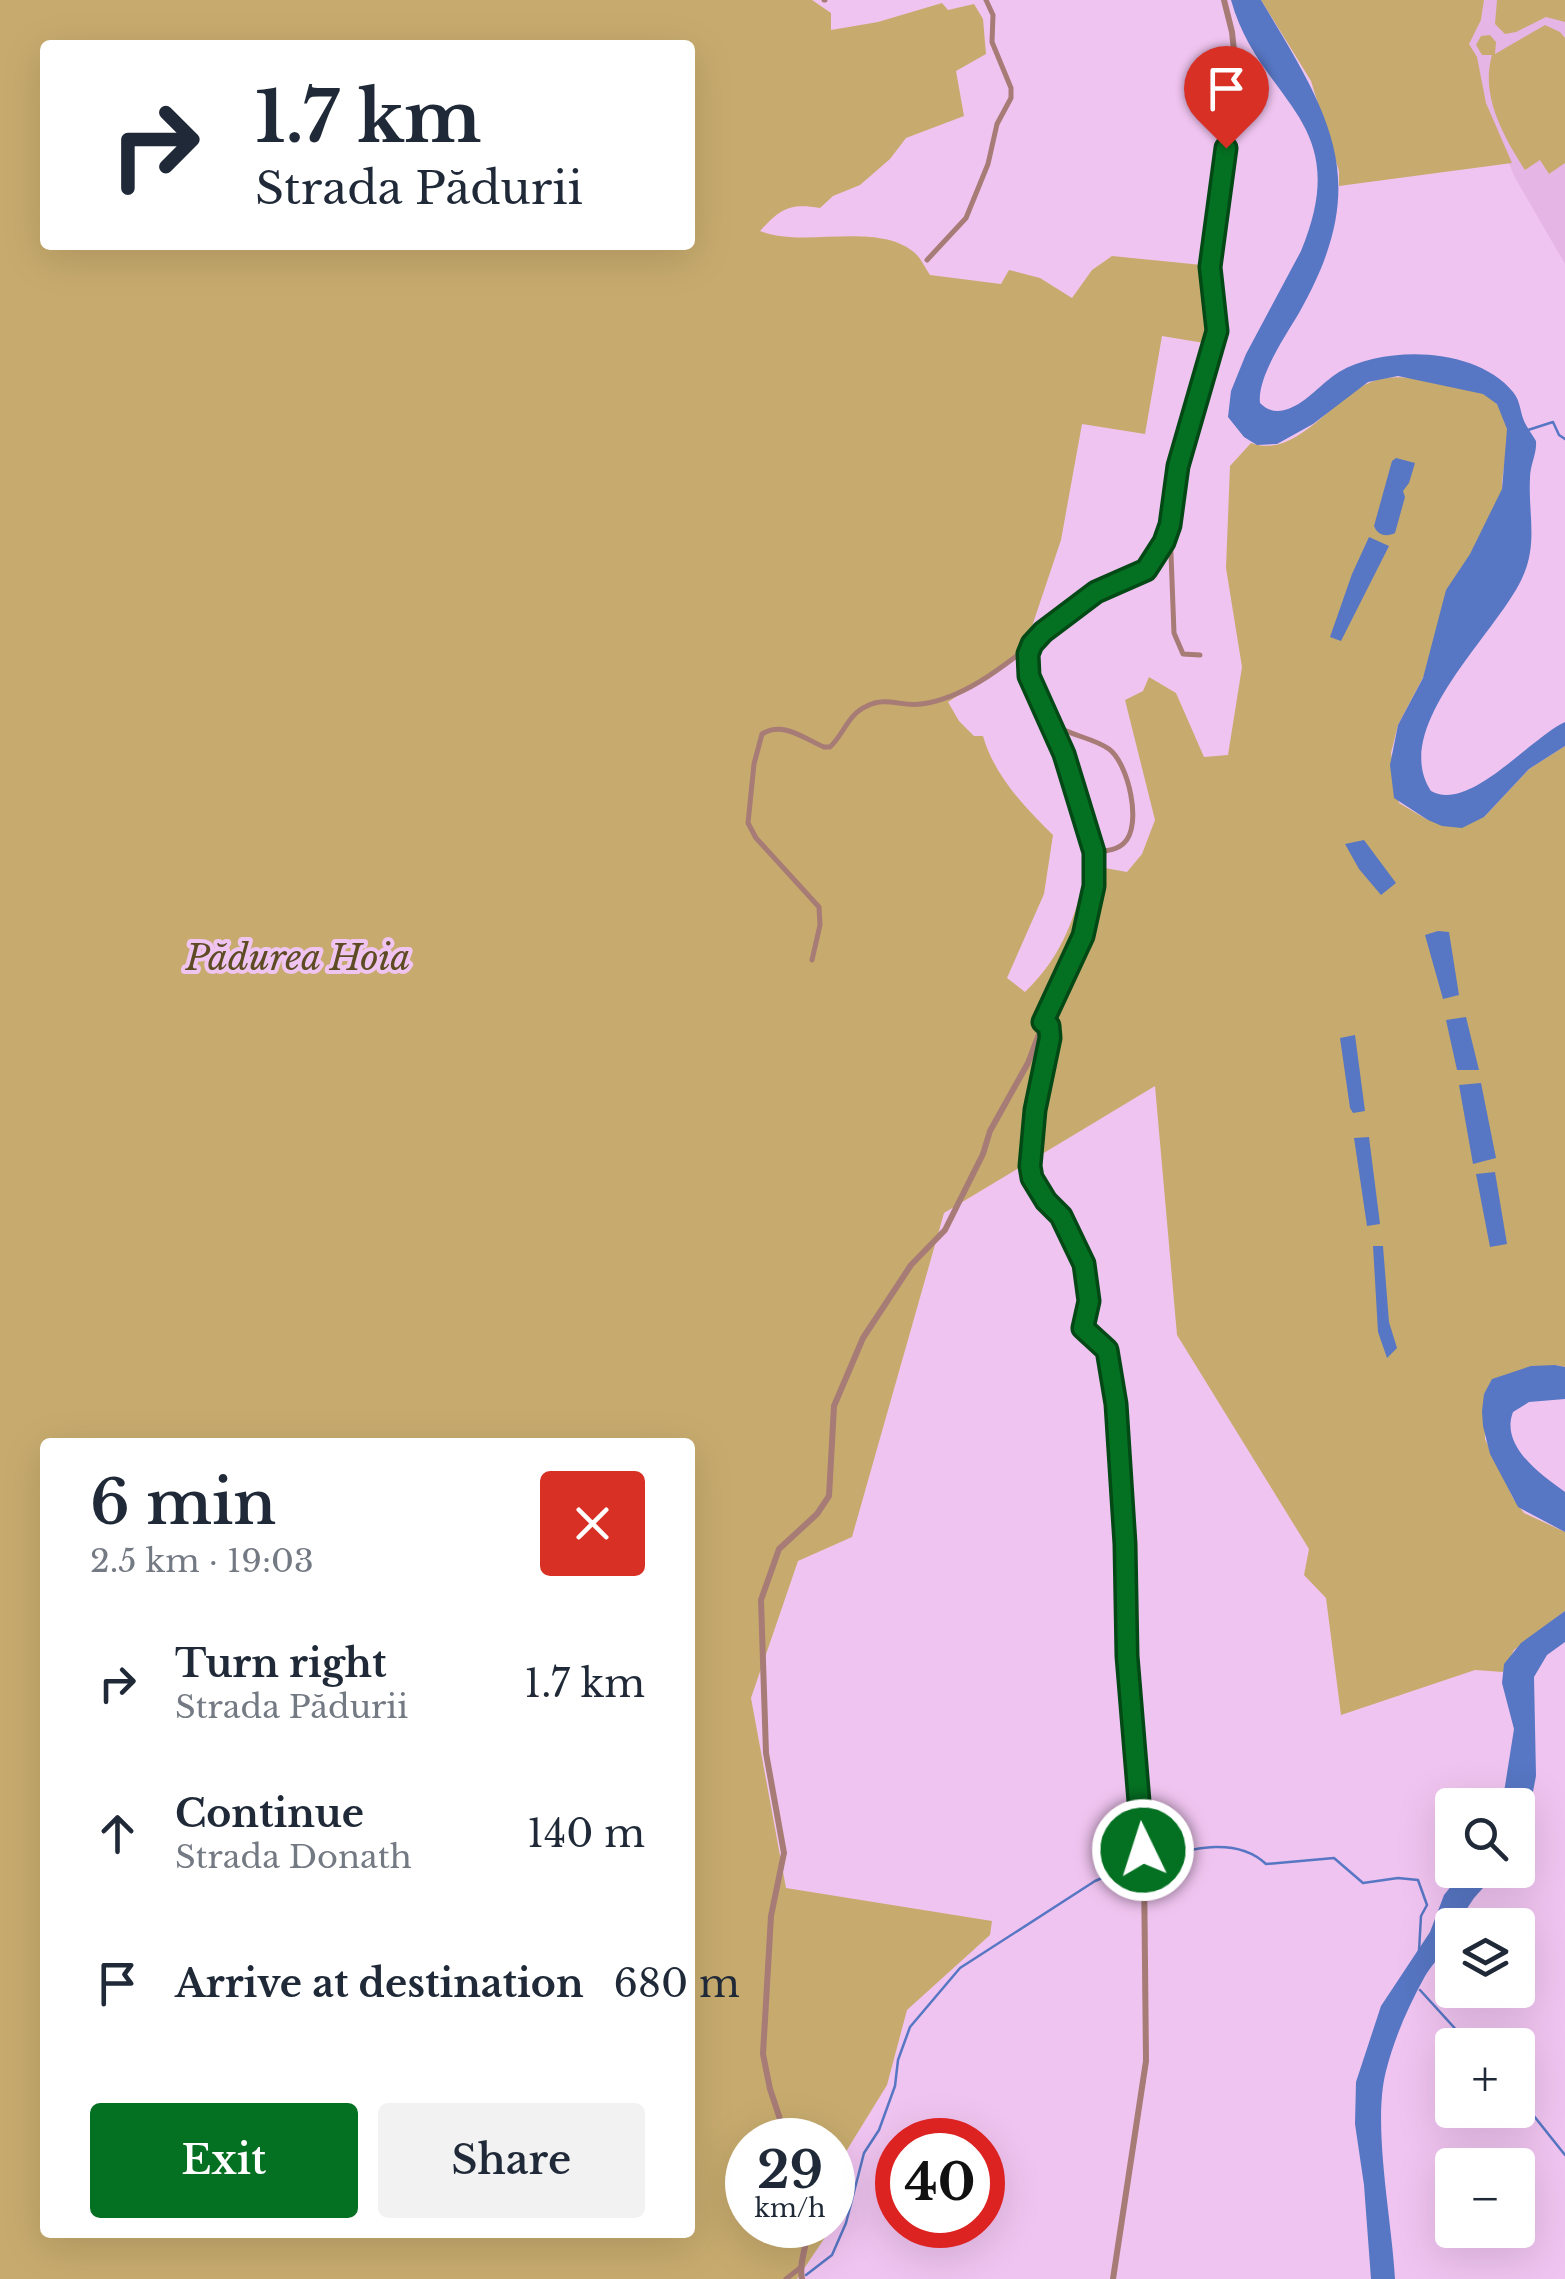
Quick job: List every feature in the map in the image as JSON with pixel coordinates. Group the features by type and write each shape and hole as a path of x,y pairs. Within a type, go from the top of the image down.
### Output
{"street":[{"path":"927,260 966,218 988,164 997,124 1011,98 1011,88 992,42 993,16 986,0"},
{"path":"1200,654 1183,654 1174,633 1170,525 1178,466 1218,323 1210,276 1211,256 1236,70 1224,0"},
{"path":"812,960 820,925 818,906 756,838 748,823 754,764 762,734 784,729 824,747 830,746 865,706 888,700 916,705 944,700 1032,644 1096,592 1146,570 1157,556 1170,525"},
{"path":"780,2118 767,2080 763,2045 772,1906 784,1853 766,1754 761,1600 780,1549 830,1496 834,1406 864,1338 911,1265 945,1230 983,1154 990,1131 1031,1058 1043,1022 1083,936 1094,886 1094,852 1051,722 1029,676 1027,658 1032,644"},
{"path":"1051,722 1110,750 1127,784 1134,809 1131,832 1124,843 1112,850 1094,852"},
{"path":"1043,1022 1049,1026 1050,1038 1035,1110 1030,1166 1032,1178 1061,1216 1084,1264 1089,1301 1083,1328 1107,1350 1116,1404 1127,1656 1144,1867 1146,2060 1113,2279"},
{"path":"786,2279 801,2274 807,2248"}],"shaded area":[{"path":"1484,0 1565,3 1565,264 1514,176 1486,103 1469,43 1481,20"}],"green space":[{"name":"Pădurea Hoia","path":"0,0 812,0 831,13 831,30 878,22 942,3 948,10 974,4 983,19 986,54 956,71 964,116 906,138 890,159 860,185 833,196 820,208 787,209 760,231 778,236 882,239 916,254 930,275 1001,284 1009,270 1040,278 1072,298 1092,270 1112,256 1202,265 1210,344 1162,336 1145,434 1082,424 1061,540 1023,653 948,702 974,736 983,736 1003,777 1053,835 1044,894 1007,978 1025,992 1059,949 1088,865 1127,872 1142,854 1155,820 1125,700 1143,691 1149,677 1176,693 1204,757 1228,755 1242,667 1226,568 1230,466 1251,443 1284,443 1357,389 1381,379 1410,378 1475,390 1493,399 1503,414 1507,435 1502,488 1512,509 1398,725 1391,753 1399,803 1428,820 1484,817 1529,769 1565,746 1565,1367 1555,1365 1484,1394 1485,1439 1513,1498 1524,1513 1565,1532 1565,1611 1514,1650 1503,1672 1475,1670 1341,1715 1326,1598 1304,1575 1309,1549 1177,1335 1155,1086 944,1213 852,1537 798,1561 751,1698 786,1888 992,1921 990,1935 907,2010 887,2085 855,2137 855,2118 725,2118 725,2248 818,2248 797,2279 0,2279"},
{"path":"1261,0 1484,0 1481,20 1469,44 1477,57 1486,103 1512,163 1339,186 1339,171 1311,81"},
{"path":"1497,0 1565,0 1565,22 1546,17 1505,34 1495,24"},
{"path":"1545,25 1565,38 1565,163 1549,174 1540,160 1525,170 1509,144 1489,86 1492,55 1482,55 1476,45 1481,36 1490,35 1496,42 1495,54"}],"water":[{"path":"1231,0 1261,0 1286,42 1324,116 1334,151 1338,187 1335,225 1322,266 1268,369 1260,403 1266,408 1284,410 1358,363 1381,357 1430,355 1477,366 1497,377 1515,395 1536,441 1530,473 1528,564 1511,598 1435,709 1424,738 1422,765 1431,791 1446,795 1481,783 1565,722 1565,746 1529,769 1484,817 1462,828 1428,820 1394,798 1390,765 1398,725 1423,678 1446,590 1470,554 1502,489 1507,429 1497,404 1483,394 1398,376 1368,382 1313,424 1277,444 1257,445 1244,437 1228,417 1231,391 1246,354 1301,251 1315,206 1317,170 1311,141 1298,115 1245,35"},
{"path":"1396,458 1415,463 1403,491 1405,497 1395,533 1383,535 1374,526"},
{"path":"1369,537 1389,546 1341,641 1330,637"},
{"path":"1364,840 1396,883 1381,895 1345,844"},
{"path":"1449,932 1459,995 1443,999 1425,935"},
{"path":"1466,1017 1479,1070 1457,1070 1446,1020"},
{"path":"1355,1035 1365,1111 1353,1113 1340,1038"},
{"path":"1481,1083 1496,1158 1473,1164 1459,1085"},
{"path":"1369,1137 1380,1224 1367,1226 1354,1138"},
{"path":"1495,1172 1507,1244 1490,1247 1476,1174"},
{"path":"1373,1246 1383,1246 1389,1322 1397,1348 1387,1358 1378,1332"},
{"path":"1531,1366 1565,1367 1565,1399 1529,1402 1513,1412 1510,1424 1517,1448 1525,1458 1565,1492 1565,1532 1518,1507 1490,1454 1482,1411 1484,1394 1492,1379"},
{"path":"1565,1611 1565,1642 1547,1655 1534,1677 1534,1788 1505,1788 1514,1729 1502,1683 1504,1664 1521,1643"},
{"path":"1450,1888 1483,1888 1467,1908 1439,1908"},
{"path":"1435,1919 1435,1962 1397,2035 1382,2093 1384,2173 1395,2279 1371,2279 1355,2124 1356,2082 1381,2006"}],"waterway":[{"path":"1528,430 1553,422 1565,439"},
{"path":"1147,1860 1193,1849 1224,1847 1239,1849 1266,1864 1334,1858 1363,1883 1398,1878 1418,1880 1427,1905 1421,1916 1419,1951"},
{"path":"806,2275 832,2255 846,2223 864,2153 879,2130 910,2027 960,1968 1095,1881 1140,1862"},
{"path":"1420,1990 1455,2028"},
{"path":"1535,2117 1565,2155"}],"route":[{"path":"1143,1850 1127,1656 1116,1404 1108,1355 1104,1345 1083,1328 1089,1301 1084,1264 1061,1216 1032,1178 1030,1166 1035,1110 1050,1038 1049,1026 1043,1022 1083,936 1094,886 1094,852 1064,754 1030,678 1027,661 1032,644 1043,632 1096,592 1146,570 1164,542 1178,466 1217,331 1210,267 1226,148"}]}
